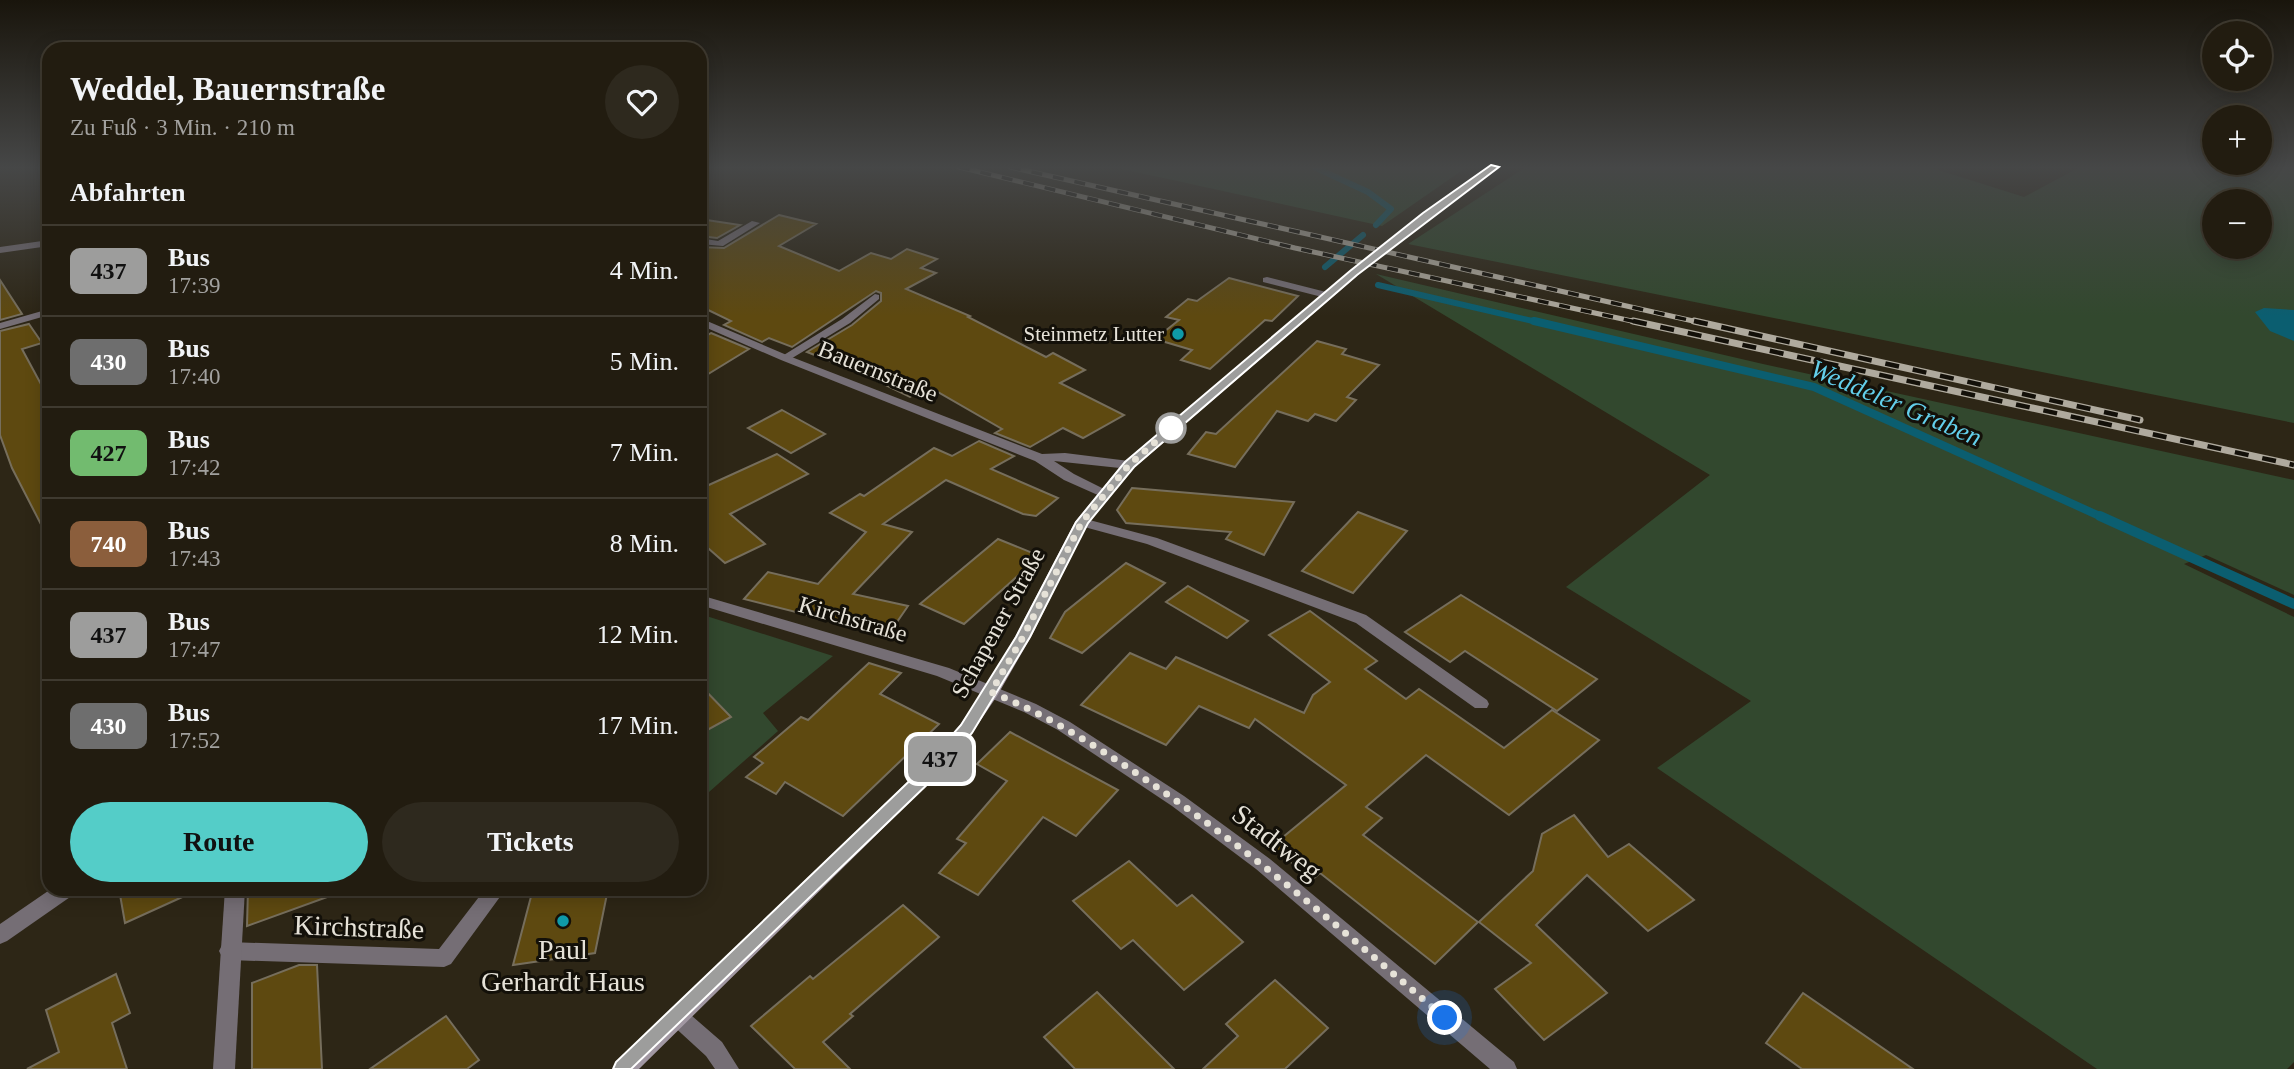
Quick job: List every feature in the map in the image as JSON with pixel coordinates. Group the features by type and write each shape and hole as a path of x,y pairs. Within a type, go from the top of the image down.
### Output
{"street":[{"name":"Schapener Straße","path":"624,1069 929,772 967,729 1023,637 1082,522 1129,465 1326,295 1424,217"},
{"path":"707,242 720,244 755,223"},
{"path":"0,250 42,244"},
{"path":"1267,280 1326,295"},
{"path":"785,358 846,321 875,297"},
{"path":"0,326 42,314"},
{"name":"Bauernstraße","path":"707,324 785,358 1040,458 1069,477 1105,493"},
{"name":"Bauernstraße","path":"1040,458 1065,457 1129,465"},
{"path":"1082,522 1152,541 1361,619 1481,704"},
{"name":"Kirchstraße","path":"707,602 943,672 991,692"},
{"name":"Stadtweg","path":"991,692 1064,726 1220,831 1263,863 1506,1069"},
{"path":"0,935 56,896"},
{"path":"224,1069 233,896"},
{"name":"Kirchstraße","path":"229,951 444,958 490,896"},
{"path":"677,1016 714,1049 728,1069"}],"green space":[{"path":"1340,217 1395,217 1382,226"},
{"path":"1450,217 2202,217 2202,259 2272,259 2272,217 2294,217 2294,423 1408,244"},
{"path":"1376,274 1763,364 2294,480 2294,595 2206,555 2184,564 2294,617 2294,1062 2287,1069 2097,1069 1657,768 1751,701 1566,587 1710,475"},
{"path":"707,616 833,656 763,713 778,731 707,794"}],"water":[{"path":"2264,308 2294,310 2294,341 2270,331 2255,312"}],"building":[{"path":"776,217 787,217 816,224 779,246 839,271 871,253 891,259 907,249 937,259 921,268 936,273 906,289 970,316 968,317 1046,357 1053,353 1085,370 1060,383 1124,415 1083,438 1063,428 1030,447 995,433 1002,429 929,387 910,397 863,374 807,352 852,325 881,301 881,293 876,291 792,347 769,338 762,342 724,325 731,321 707,309 707,247 724,248"},
{"path":"707,220 740,225 717,238 707,237"},
{"path":"1229,278 1298,296 1272,321 1265,320 1210,369 1181,360 1192,350 1155,339 1179,320 1166,317 1188,299 1197,301"},
{"path":"0,280 22,314 0,320"},
{"path":"29,324 42,343 22,349 42,386 42,526 12,468 0,435 0,331"},
{"path":"711,333 749,349 707,375 707,335"},
{"path":"1317,341 1346,349 1342,354 1379,365 1347,397 1356,400 1336,421 1315,414 1308,421 1277,411 1235,467 1188,454 1206,432 1216,434"},
{"path":"782,410 825,434 791,453 748,428"},
{"path":"979,441 1014,456 991,469 1058,498 1036,516 1023,514 946,480 883,524 912,532 853,594 908,606 888,635 744,599 768,572 818,584 866,532 830,513 860,494 864,496 934,448 952,456"},
{"path":"777,454 808,474 730,514 765,544 725,563 707,547 707,486"},
{"path":"1132,488 1294,502 1264,555 1226,539 1231,532 1126,523 1117,510"},
{"path":"1358,512 1407,531 1353,593 1302,571"},
{"path":"998,539 1040,556 964,624 920,604"},
{"path":"1126,563 1165,583 1082,653 1050,638 1065,612"},
{"path":"1188,586 1248,621 1227,638 1166,602"},
{"path":"1461,595 1597,679 1557,711 1465,651 1450,662 1405,632"},
{"path":"1310,611 1377,661 1365,669 1406,699 1419,689 1504,748 1552,710 1599,740 1509,815 1426,755 1366,807 1382,818 1363,835 1478,922 1435,964 1320,873 1313,879 1271,847 1346,785 1255,719 1249,728 1199,706 1166,745 1081,705 1130,653 1166,669 1176,657 1304,713 1313,695 1330,682 1269,635"},
{"path":"869,663 901,673 880,694 939,724 843,816 785,782 776,794 746,777 763,763 754,757 801,717 808,720"},
{"path":"707,692 731,717 707,730"},
{"path":"1010,732 1118,790 1076,836 1043,817 978,895 939,873 966,843 957,839 1007,781 977,764"},
{"path":"1574,815 1608,857 1629,844 1694,900 1648,931 1587,875 1536,925 1607,993 1544,1040 1495,989 1531,963 1479,922 1533,871 1542,834"},
{"path":"1129,861 1177,906 1192,895 1243,942 1184,990 1133,940 1121,949 1073,901"},
{"path":"120,896 185,896 125,923"},
{"path":"248,896 330,896 247,926"},
{"name":"Paul Gerhardt Haus","path":"531,896 607,896 595,953 513,965"},
{"path":"903,905 939,937 850,1014 853,1016 823,1042 850,1069 795,1069 751,1026 810,976 813,979"},
{"path":"299,965 317,965 322,1069 252,1069 252,983"},
{"path":"116,974 130,1013 112,1023 127,1069 27,1069 59,1052 46,1010"},
{"path":"1275,980 1328,1028 1285,1069 1203,1069 1238,1036 1226,1024"},
{"path":"1097,992 1174,1069 1075,1069 1044,1037"},
{"path":"1803,993 1913,1069 1802,1069 1766,1043"},
{"path":"446,1016 479,1060 467,1069 370,1069"}],"waterway":[{"name":"Weddeler Graben","path":"1376,225 1384,217"},
{"name":"Weddeler Graben","path":"1325,267 1363,235"},
{"name":"Weddeler Graben","path":"1378,285 1541,323"},
{"name":"Weddeler Graben","path":"1534,321 1814,387 2104,518"},
{"name":"Weddeler Graben","path":"2100,516 2294,604"}],"railway":[{"path":"1166,217 1295,248 1641,323"},
{"path":"1231,217 1702,323"},
{"path":"1633,321 2294,465"},
{"path":"1694,321 2140,420"}],"bus line":[{"name":"437","path":"624,1069 929,772 967,729 1023,637 1059,562 1082,522 1129,465 1424,217"}],"place":[{"name":"Steinmetz Lutter","path":"1178,334"},
{"name":"Paul Gerhardt Haus","path":"563,921"}],"route":[{"path":"1171,428 1177,423 1129,465 1082,522 1059,562 1023,637 991,692 1064,726 1220,831 1263,863 1445,1018"}]}
